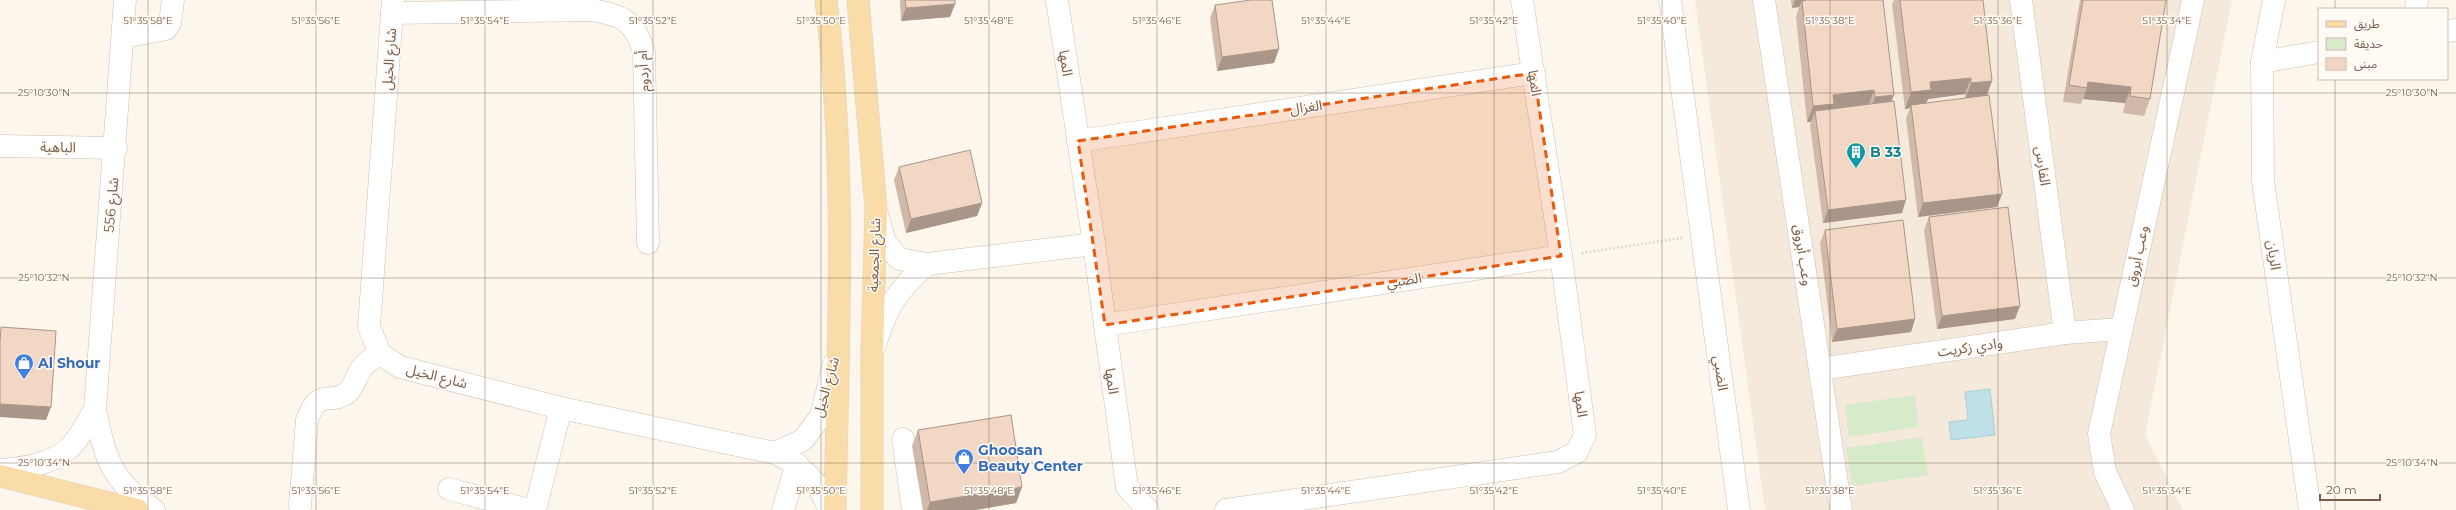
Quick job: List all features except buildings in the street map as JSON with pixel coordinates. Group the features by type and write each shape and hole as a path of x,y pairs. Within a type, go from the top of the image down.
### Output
{"main road":[{"path":"826,0 831,41 839,208 835,510"},
{"name":"شارع الجمعية","path":"858,0 876,209 872,352 872,510"},
{"path":"0,476 137,510"}],"street":[{"name":"شارع 556","path":"125,0 116,148 95,409 103,447 109,463 120,481 134,496 154,510"},
{"path":"123,37 166,29 170,23 173,0"},
{"name":"المها","path":"1056,0 1094,244 1127,487 1148,510"},
{"name":"المها","path":"1226,510 1558,462 1577,452 1585,435 1561,256 1522,0"},
{"name":"الضبي","path":"1670,0 1739,510"},
{"name":"وعب أبروق","path":"1764,0 1842,510"},
{"name":"الفارس","path":"2021,0 2065,333"},
{"name":"وعب أبروق","path":"2123,510 2105,472 2099,434 2193,0"},
{"name":"الريان","path":"2274,0 2262,62 2263,182 2310,510"},
{"name":"شارع الخيل","path":"393,7 368,326 380,354 400,367 561,408 775,453 797,464 823,492 829,510"},
{"name":"أم أردوم","path":"393,7 592,10 615,14 630,23 640,37 644,52 648,243"},
{"path":"2262,62 2318,52"},
{"name":"الغزال","path":"1078,141 1534,73"},
{"name":"الباهية","path":"0,146 116,148"},
{"path":"876,209 885,242 899,259 927,264 1094,244"},
{"name":"الضبي","path":"1105,325 1561,256"},
{"path":"872,352 887,308 904,285 927,264"},
{"name":"وادي زكريت","path":"1820,369 2065,333 2121,329"},
{"name":"شارع الخيل","path":"775,453 803,440 821,416 838,346"},
{"path":"300,506 307,420 311,408 323,399 346,394 351,390 362,368 380,354"},
{"path":"535,510 561,408"},
{"name":"شارع 556","path":"0,470 24,468 46,462 67,450 95,409"},
{"path":"903,439 913,510"},
{"path":"783,510 797,464"},
{"path":"449,489 529,510"}],"path":[{"path":"1561,256 1702,235"}],"highlighted area":[{"path":"1534,73 1561,256 1105,325 1078,141"}],"shaded area":[{"path":"1695,0 2232,0 2145,435 2183,510 1765,510"}],"green space":[{"path":"1915,395 1919,427 1849,437 1845,405"},
{"path":"1922,437 1928,475 1852,486 1846,448"}],"water":[{"path":"1990,389 1995,435 1951,440 1949,422 1968,420 1965,392"}],"place":[{"name":"B 33","path":"1856,169"},
{"name":"Al Shour","path":"24,380"},
{"name":"Ghoosan Beauty Center","path":"964,475"}]}
